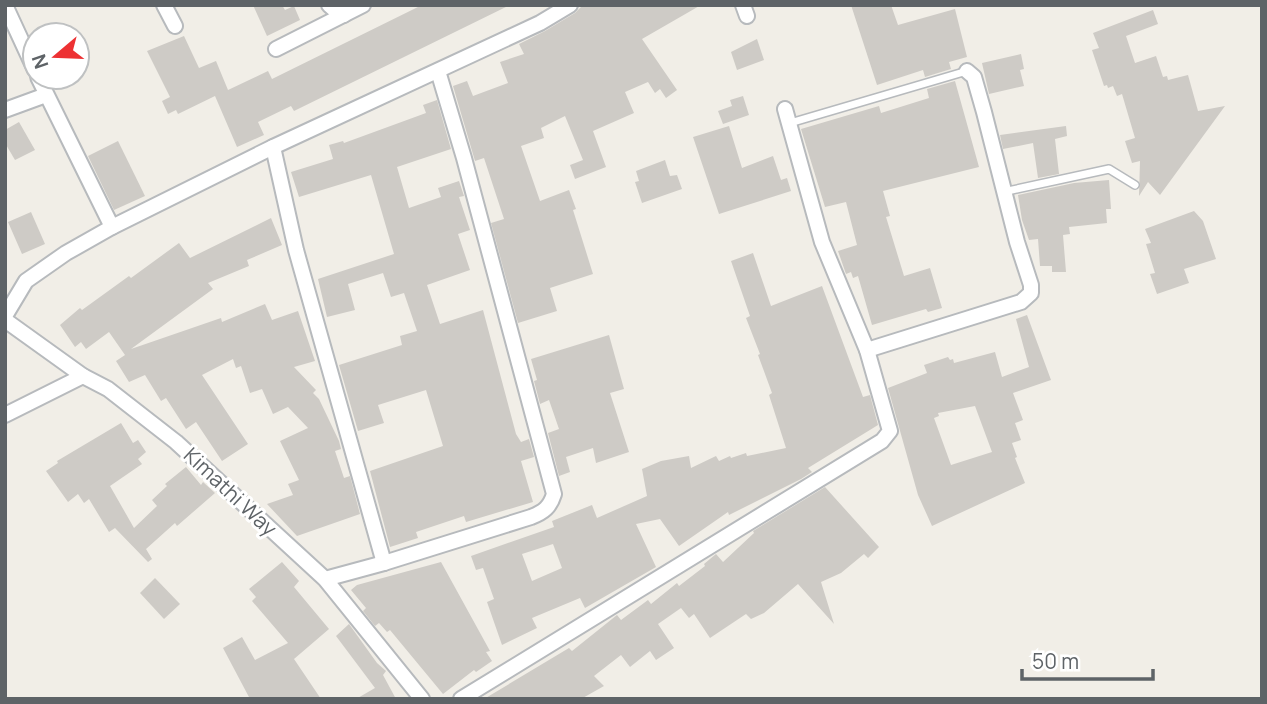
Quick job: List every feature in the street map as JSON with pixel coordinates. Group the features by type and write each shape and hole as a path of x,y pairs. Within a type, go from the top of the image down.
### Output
{"street":[{"path":"5,5 21,40"},
{"path":"164,5 175,26"},
{"path":"329,5 344,15"},
{"path":"276,49 363,5"},
{"path":"5,318 26,281 66,253 112,227 273,147 540,23 570,5"},
{"path":"325,579 384,564 531,517 544,512 554,494 438,71"},
{"path":"867,350 1028,298 1031,285 1003,192 978,89 974,77 967,71"},
{"path":"44,91 112,227"},
{"path":"5,110 46,95"},
{"path":"461,699 882,441 890,431 867,350 822,242 785,109"},
{"path":"273,147 296,250 384,564"},
{"name":"Kimathi Way","path":"5,318 83,376 108,389 176,442 325,579 422,699"},
{"path":"5,415 83,376"}],"lane":[{"path":"790,123 967,71"},
{"path":"1003,192 1109,169 1135,185"}],"building":[{"path":"253,5 282,5 285,10 294,6 300,20 267,36"},
{"path":"422,5 510,5 294,111 291,106 258,122 264,135 237,147 215,96 178,114 176,110 168,114 162,101 170,97 147,51 184,36 199,68 216,61 228,90 268,71 272,79"},
{"path":"583,5 701,5 642,39 677,90 666,98 660,89 655,93 648,82 625,92 634,113 593,131 606,167 575,179 570,165 583,160 565,116 541,128 544,138 521,146 540,201 569,190 593,274 550,288 557,311 518,323 491,223 504,219 484,158 475,161 453,86 467,81 473,96 508,83 500,62 524,54 519,44 575,13"},
{"path":"851,5 891,5 898,25 955,9 967,57 949,62 951,69 925,77 923,70 877,85"},
{"path":"1153,10 1158,24 1126,36 1135,63 1156,56 1163,77 1167,76 1168,80 1188,75 1198,111 1225,106 1160,195 1148,182 1139,196 1140,161 1132,163 1125,141 1135,138 1122,94 1117,96 1113,86 1104,86 1092,50 1099,48 1093,33"},
{"path":"757,39 764,60 737,70 731,52"},
{"path":"1021,54 1024,69 1020,70 1024,86 989,94 982,63"},
{"path":"955,81 979,167 883,191 890,216 886,217 904,276 930,268 942,308 928,312 926,309 872,325 858,276 853,278 851,272 846,274 838,251 857,245 846,202 825,207 801,129 879,106 881,113 929,98 927,89"},
{"path":"743,96 749,115 723,124 718,111 732,106 730,100"},
{"path":"437,100 451,149 397,167 409,208 441,197 438,188 459,181 464,196 459,197 470,230 458,234 470,270 427,285 440,324 483,310 516,434 521,442 529,439 534,457 521,461 533,502 466,522 464,516 416,532 418,538 390,547 370,471 443,446 426,390 378,405 384,423 358,431 339,365 402,345 400,336 417,331 404,293 391,297 383,273 348,284 355,310 327,317 318,279 394,254 371,175 299,197 291,172 333,159 329,145 343,141 344,143 426,113 423,105"},
{"path":"19,122 35,150 15,160 5,143 5,130"},
{"path":"729,126 742,168 773,156 781,180 787,178 791,191 719,214 693,137"},
{"path":"1066,126 1067,136 1055,139 1059,174 1038,178 1033,143 1003,149 1000,135"},
{"path":"118,141 145,196 114,210 88,156"},
{"path":"665,160 670,176 677,175 682,189 642,203 635,182 639,181 636,171"},
{"path":"1109,180 1111,209 1106,209 1107,223 1069,227 1070,234 1063,235 1066,272 1052,272 1052,266 1040,266 1038,239 1029,240 1018,195 1074,183"},
{"path":"1194,211 1203,221 1216,259 1184,269 1189,283 1157,294 1150,274 1155,273 1146,244 1151,243 1145,229"},
{"path":"31,212 45,244 22,254 8,222"},
{"path":"271,218 282,245 247,260 249,266 208,283 213,289 131,349 221,318 222,322 265,304 272,320 298,311 315,361 294,367 316,390 313,393 319,399 339,441 341,449 335,451 344,478 350,476 360,514 297,536 267,504 293,495 288,484 299,480 280,441 308,428 288,407 273,414 262,389 250,393 241,366 236,368 233,359 202,375 248,444 222,461 196,422 186,429 166,398 161,401 145,375 129,382 116,361 125,355 109,332 86,349 81,342 75,347 60,325 80,308 82,310 129,276 131,278 179,243 190,258"},
{"path":"753,253 771,306 822,286 863,397 870,395 878,425 808,468 812,472 801,479 729,515 728,512 679,546 660,519 636,524 656,567 585,608 580,598 532,618 537,628 502,645 487,602 494,599 483,568 476,570 471,556 554,527 552,521 592,505 597,518 647,496 642,469 661,461 689,456 691,468 716,456 719,461 730,456 731,458 746,453 747,456 786,448 769,395 772,393 758,355 760,354 746,318 750,316 731,261","holes":["553,544 562,568 532,581 522,554"]},
{"path":"1027,315 1051,380 1013,393 1023,420 1015,423 1021,440 1012,443 1025,483 932,526 918,495 888,388 927,373 924,365 948,357 953,359 954,363 995,352 1002,377 1029,367 1016,319","holes":["975,406 992,452 951,465 934,418 939,416 938,413"]},
{"path":"609,335 624,389 610,393 629,452 596,463 593,448 566,457 570,472 559,476 548,433 559,429 549,400 540,404 531,359"},
{"path":"121,423 133,443 138,440 146,452 138,459 142,464 110,486 134,528 157,506 152,500 167,486 165,484 186,467 201,485 203,482 215,493 146,549 152,559 148,562 115,528 109,532 89,499 84,503 78,494 68,502 46,471 58,463 57,461"},
{"path":"825,487 879,547 868,558 864,554 841,573 821,582 834,624 798,584 764,613 751,619 746,614 710,638 694,614 689,618 681,608 658,624 674,648 656,660 650,651 630,667 621,655 594,676 604,686 581,699 484,699 569,648 572,651 617,615 621,620 648,600 651,604 677,583 679,586 705,566 716,554 723,562 754,533 753,531"},
{"path":"282,562 299,581 294,587 329,629 294,659 321,699 250,699 223,648 242,637 255,660 288,643 252,601 256,597 249,589"},
{"path":"441,562 490,651 486,652 492,661 476,672 474,670 443,694 390,630 387,632 379,623 375,626 363,611 366,608 351,590 357,585"},
{"path":"155,578 180,604 164,619 140,593"},
{"path":"349,624 377,663 386,671 383,675 396,699 356,699 375,688 336,636"}]}
